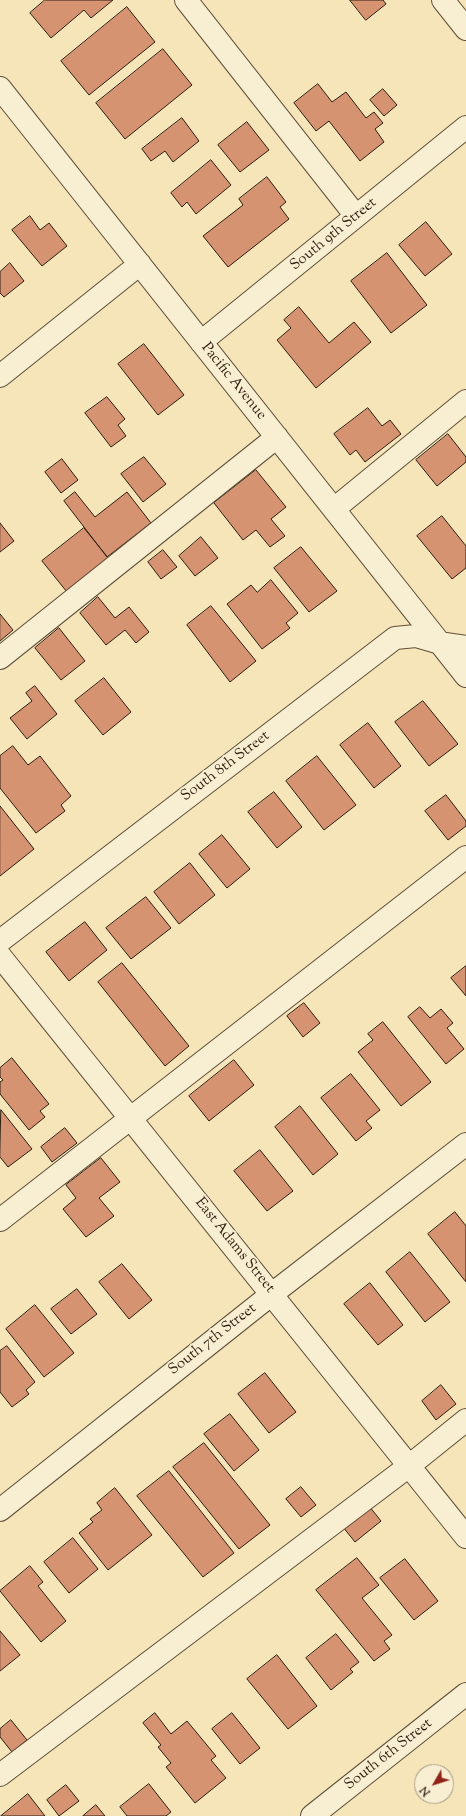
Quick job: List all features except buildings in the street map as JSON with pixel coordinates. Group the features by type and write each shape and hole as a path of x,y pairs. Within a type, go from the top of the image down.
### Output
{"street":[{"path":"186,0 356,216"},
{"path":"443,0 466,29"},
{"name":"Pacific Avenue","path":"3,97 140,264 466,676"},
{"name":"South 9th Street","path":"201,342 466,127"},
{"path":"0,376 140,264"},
{"path":"334,509 466,401"},
{"path":"0,658 277,437"},
{"name":"South 8th Street","path":"0,941 395,638 416,636 440,643 466,647"},
{"path":"0,1220 466,857"},
{"name":"East Adams Street","path":"0,956 466,1537"},
{"name":"South 7th Street","path":"0,1510 272,1294 466,1144"},
{"path":"0,1775 409,1466 466,1420"},
{"name":"South 6th Street","path":"312,1816 466,1694"}]}
